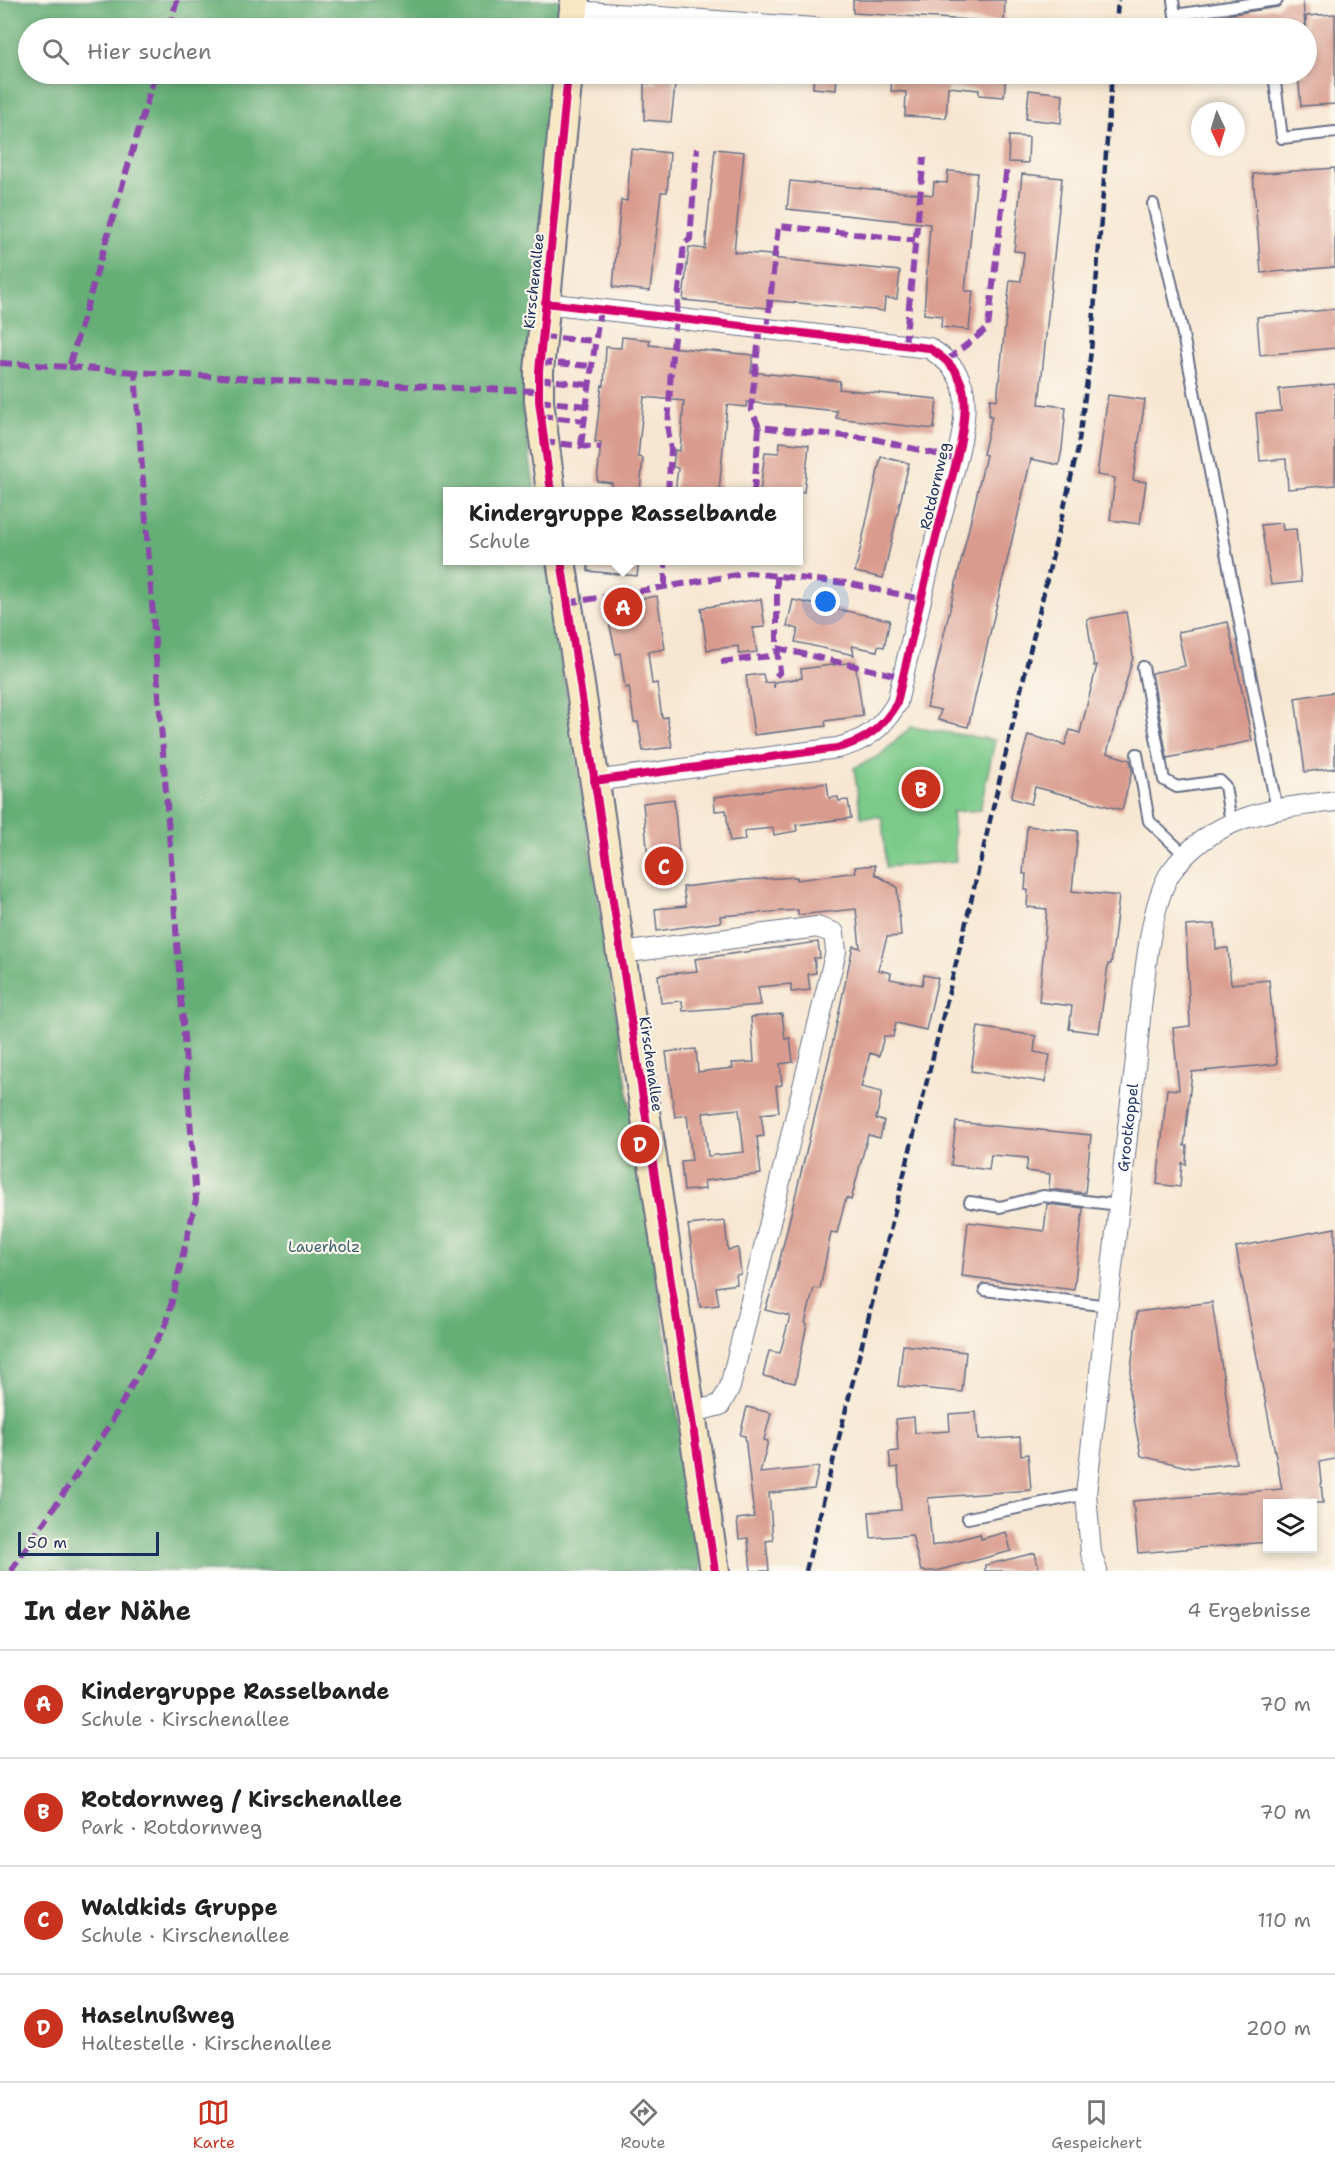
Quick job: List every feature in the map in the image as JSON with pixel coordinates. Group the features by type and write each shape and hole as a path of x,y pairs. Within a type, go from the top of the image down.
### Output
{"street":[{"path":"574,13 654,18"},
{"name":"Kirschenallee","path":"550,487 538,391 567,84"},
{"name":"Rotdornweg","path":"545,303 929,348 947,360 962,385 964,405 956,459 897,704 883,725 852,745 837,748 594,781"},
{"name":"Kirschenallee","path":"562,565 693,1412 715,1571"},
{"name":"Grootkoppel","path":"1097,1571 1091,1553 1086,1494 1154,913 1160,891 1185,855 1200,841 1231,823 1277,810 1335,801"},
{"path":"621,953 817,927 834,933 836,951 730,1387 720,1405 693,1412"}],"lane":[{"path":"1173,0 1175,15 1277,0"},
{"path":"1275,84 1282,138 1335,132"},
{"path":"1153,204 1181,325 1277,810"},
{"path":"1143,666 1164,780 1169,785 1177,787 1220,781 1225,786 1231,823"},
{"path":"1137,754 1149,821 1185,855"},
{"path":"970,1202 1000,1207 1013,1206 1043,1196 1119,1205"},
{"path":"985,1290 1108,1306"},
{"path":"968,1518 1086,1494"}],"green space":[{"name":"Lauerholz","path":"0,0 564,0 562,18 18,18 18,84 555,84 523,410 534,487 443,487 443,565 547,565 702,1571 0,1571"},
{"path":"911,727 995,740 980,810 952,812 956,861 886,867 882,817 861,817 854,768 879,756"}],"building":[{"path":"853,0 1005,0 1004,18 937,18 853,13"},
{"path":"1284,0 1303,0 1304,18 1226,18 1226,15 1278,7"},
{"path":"1335,14 1335,104 1301,106 1299,84 1317,84 1317,18 1306,18 1306,16"},
{"path":"644,84 675,85 671,122 644,120"},
{"path":"813,84 836,84 836,90 813,88"},
{"path":"891,84 1005,84 1004,97 979,95 979,90 948,87 946,118 905,116 906,92 891,91"},
{"path":"1029,90 1063,94 1061,123 1026,119"},
{"path":"1009,136 1029,137 1028,163 1008,162"},
{"path":"631,149 670,153 667,192 661,192 650,291 613,287 621,200 627,201"},
{"path":"715,149 744,152 734,252 900,271 897,299 885,298 884,311 767,300 767,308 683,300 689,247 705,249"},
{"path":"1335,168 1335,267 1261,273 1253,174"},
{"path":"948,171 977,173 965,291 973,291 969,330 941,327 942,316 924,314 930,224 787,209 790,181 933,195 934,182 947,183"},
{"path":"1022,174 1062,178 1039,404 1066,407 1062,449 1059,465 1031,459 968,727 938,720 941,710 927,707 986,455 983,454 992,416 989,416 990,399 997,400 1010,280 1021,281 1024,252 1014,251"},
{"path":"1335,309 1335,348 1260,355 1257,317"},
{"path":"622,337 650,340 649,345 753,355 751,372 840,381 839,389 937,399 934,429 836,418 837,411 747,402 746,407 727,405 719,487 676,487 678,468 673,467 675,450 680,451 684,401 644,397 638,457 643,458 640,487 612,487 612,483 597,481 601,442 595,442 602,385 604,386 606,347 621,348"},
{"path":"1335,384 1335,485 1288,489 1286,459 1260,461 1256,413 1281,411 1279,389"},
{"path":"1108,395 1145,400 1133,480 1146,482 1140,524 1110,520 1115,478 1097,475"},
{"path":"780,442 809,445 804,492 803,487 761,487 765,452 779,453"},
{"path":"881,457 909,463 883,578 855,572"},
{"path":"1282,523 1283,530 1296,529 1301,582 1271,585 1261,525"},
{"path":"588,565 638,565 637,576 588,571"},
{"path":"657,596 665,649 648,652 652,684 657,683 662,718 667,717 672,747 643,751 638,722 634,722 629,687 625,688 620,653 616,654 605,604"},
{"path":"761,599 765,627 753,628 757,652 739,654 738,646 707,650 701,608"},
{"path":"793,600 890,620 884,647 878,646 877,651 852,646 854,655 795,642 798,629 787,626"},
{"path":"1126,612 1133,657 1107,753 1130,760 1132,771 1122,810 1035,787 1031,804 1011,798 1028,735 1065,745 1070,730 1080,733 1097,665 1094,666 1087,619"},
{"path":"1228,622 1252,741 1167,758 1152,673 1185,666 1178,632"},
{"path":"855,662 863,716 825,721 826,726 754,735 746,676 763,674 765,683 773,682 774,688 775,682 802,678 801,669"},
{"path":"1335,692 1335,768 1305,772 1295,698"},
{"path":"827,783 829,798 838,797 839,801 848,800 851,818 796,825 797,831 774,835 773,828 744,831 745,840 730,842 726,810 715,811 714,797"},
{"path":"674,799 681,877 650,881 643,803"},
{"path":"1027,826 1078,831 1072,891 1119,896 1111,964 1108,964 1099,1033 1069,1029 1072,1006 1039,1002 1047,909 1027,907 1028,890 1025,890 1026,874 1023,874"},
{"path":"875,865 875,874 897,887 901,936 887,937 878,970 891,973 890,979 922,985 924,975 938,978 926,1030 896,1023 893,1037 884,1036 879,1056 870,1053 861,1087 882,1092 876,1119 884,1121 880,1138 868,1135 851,1200 846,1198 837,1233 831,1232 820,1289 814,1288 805,1323 807,1324 795,1383 763,1376 769,1351 780,1353 790,1316 765,1310 774,1283 831,1050 853,946 860,948 856,909 798,915 798,910 720,916 721,922 657,931 655,909 686,906 683,887 743,880 797,877 797,880 856,872 855,867"},
{"path":"1215,924 1216,949 1228,948 1231,984 1269,980 1277,1064 1192,1072 1184,1146 1187,1146 1186,1164 1182,1163 1180,1187 1157,1184 1167,1089 1179,1090 1173,1028 1190,1026 1186,926"},
{"path":"818,942 820,958 814,958 816,973 808,974 810,990 791,992 791,984 758,987 761,1005 683,1011 682,1001 661,1003 658,975 697,971 695,959"},
{"path":"782,1014 785,1039 790,1038 793,1062 780,1064 782,1085 776,1086 779,1112 761,1114 764,1136 757,1137 761,1174 704,1181 705,1189 684,1191 681,1161 692,1160 687,1115 675,1117 666,1052 696,1049 698,1072 733,1068 732,1063 754,1062 751,1017","holes":["739,1109 744,1152 708,1156 703,1113"]},
{"path":"978,1027 1036,1036 1034,1052 1050,1055 1045,1082 971,1071"},
{"path":"956,1122 1091,1135 1085,1193 1049,1189 1050,1174 1026,1171 1028,1158 991,1155 989,1170 951,1165"},
{"path":"1047,1204 1083,1208 1074,1290 962,1276 968,1222 1044,1231"},
{"path":"725,1221 728,1250 738,1248 741,1274 736,1275 737,1284 716,1287 719,1305 700,1307 688,1225"},
{"path":"1335,1228 1335,1459 1319,1462 1323,1503 1317,1503 1317,1499 1263,1499 1263,1542 1138,1553 1133,1501 1282,1489 1236,1247"},
{"path":"1212,1302 1236,1463 1191,1468 1141,1456 1129,1390 1137,1312"},
{"path":"903,1345 966,1352 962,1392 898,1386"},
{"path":"747,1407 771,1413 764,1440 768,1441 760,1473 819,1467 814,1489 769,1493 773,1540 766,1541 769,1571 751,1571 748,1538 739,1539 737,1519 754,1517 745,1436 740,1435"},
{"path":"976,1412 978,1440 1020,1437 1021,1455 1028,1454 1031,1490 928,1498 932,1546 980,1534 981,1539 1006,1532 1011,1551 936,1571 921,1571 912,1535 871,1538 869,1512 901,1510 898,1467 891,1468 889,1452 898,1451 896,1419 914,1417 915,1433 950,1431 949,1414"},
{"path":"1035,1553 1039,1571 985,1571 985,1565"}],"railway":[{"path":"1117,18 1118,0"},
{"path":"806,1571 962,939 1078,448 1091,351 1111,84"}],"marked path":[{"path":"172,18 177,0"},
{"path":"0,363 69,367 152,84"},
{"path":"668,487 671,450 668,430 671,366 684,243 690,239 697,148"},
{"path":"905,345 924,157"},
{"path":"947,360 988,328 1007,165"},
{"path":"767,330 778,226 915,240"},
{"path":"581,445 600,309"},
{"path":"760,328 751,409 759,427 874,439 956,459"},
{"path":"542,337 595,341"},
{"path":"540,362 592,366"},
{"path":"69,367 135,372"},
{"path":"11,1571 108,1428 167,1322 196,1200 135,372 324,383 538,391"},
{"path":"539,379 590,385"},
{"path":"539,401 587,406"},
{"path":"540,416 585,421"},
{"path":"754,487 759,427"},
{"path":"543,442 601,448"},
{"path":"665,565 665,586"},
{"path":"567,603 749,573 846,583 921,599"},
{"path":"777,576 777,648 903,677"},
{"path":"721,662 778,655 777,648"},
{"path":"776,676 780,672 778,655"}],"cycle path":[{"path":"550,487 539,401 539,371 567,84"},
{"path":"545,303 929,348 953,368 962,385 964,400 962,436 958,456 938,529 897,703 885,720 865,737 837,748 594,781"},
{"path":"562,565 715,1571"}],"place":[{"name":"Kindergruppe Rasselbande","path":"623,607"},
{"name":"Rotdornweg / Kirschenallee","path":"921,789"},
{"name":"Waldkids Gruppe","path":"664,866"},
{"name":"Haselnußweg","path":"640,1144"}]}
